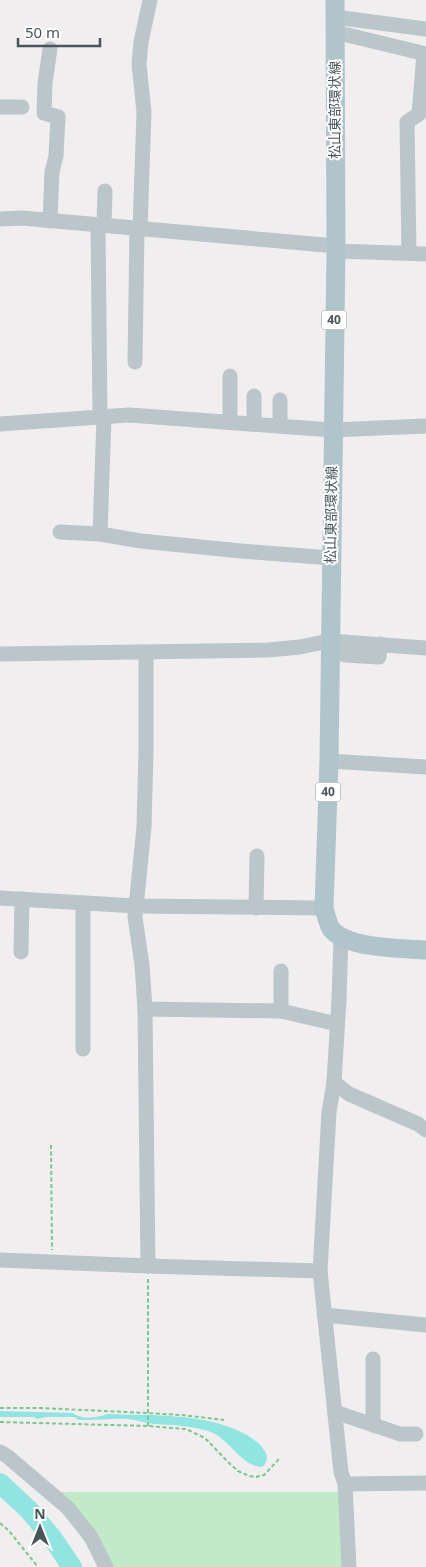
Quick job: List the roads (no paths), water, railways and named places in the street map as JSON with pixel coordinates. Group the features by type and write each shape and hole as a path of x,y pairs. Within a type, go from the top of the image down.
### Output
{"main road":[{"name":"松山東部環状線","path":"335,16 336,249 331,558 337,641 329,761 324,908 331,928 341,937"},
{"path":"341,937 357,943 426,950"}],"street":[{"path":"136,362 138,228 144,112 139,64 141,42 150,0"},
{"path":"335,16 426,29"},
{"path":"335,16 425,54 419,114 407,122 409,253"},
{"path":"50,49 45,83 44,113 58,117 56,156 52,172 50,221"},
{"path":"0,107 22,107"},
{"path":"100,534 102,417 101,225 105,191"},
{"path":"0,219 22,218 336,249 426,254"},
{"path":"230,376 230,422"},
{"path":"254,396 254,424"},
{"path":"280,400 280,426"},
{"path":"0,424 130,415 332,430 426,426"},
{"path":"60,532 100,534 141,541 331,558"},
{"path":"0,654 268,650 337,641 426,648"},
{"path":"146,653 144,827 135,917 142,965 145,1009 148,1266"},
{"path":"329,761 426,768"},
{"path":"256,856 256,908"},
{"path":"0,898 136,906 324,908"},
{"path":"21,952 22,899"},
{"path":"83,903 83,1049"},
{"path":"341,937 334,1082 329,1112 320,1271 341,1472 345,1484 349,1567"},
{"path":"281,971 281,1011"},
{"path":"145,1009 281,1011 337,1024"},
{"path":"334,1082 350,1094 418,1124 426,1130"},
{"path":"0,1260 320,1271"},
{"path":"324,1315 426,1325"},
{"path":"373,1359 373,1425"},
{"path":"335,1412 400,1434 416,1434"},
{"path":"0,1452 68,1508 91,1537 106,1567"},
{"path":"345,1484 426,1483"}],"water":[{"path":"0,1411 73,1413 85,1417 99,1417 107,1414 160,1415 214,1422 247,1435 256,1441 266,1454 267,1459 262,1467 247,1462 215,1434 195,1428 151,1424 128,1419 79,1420 74,1417 46,1417 37,1419 34,1417 0,1417"}],"waterway":[{"path":"0,1483 29,1510 53,1539 72,1567"}]}
